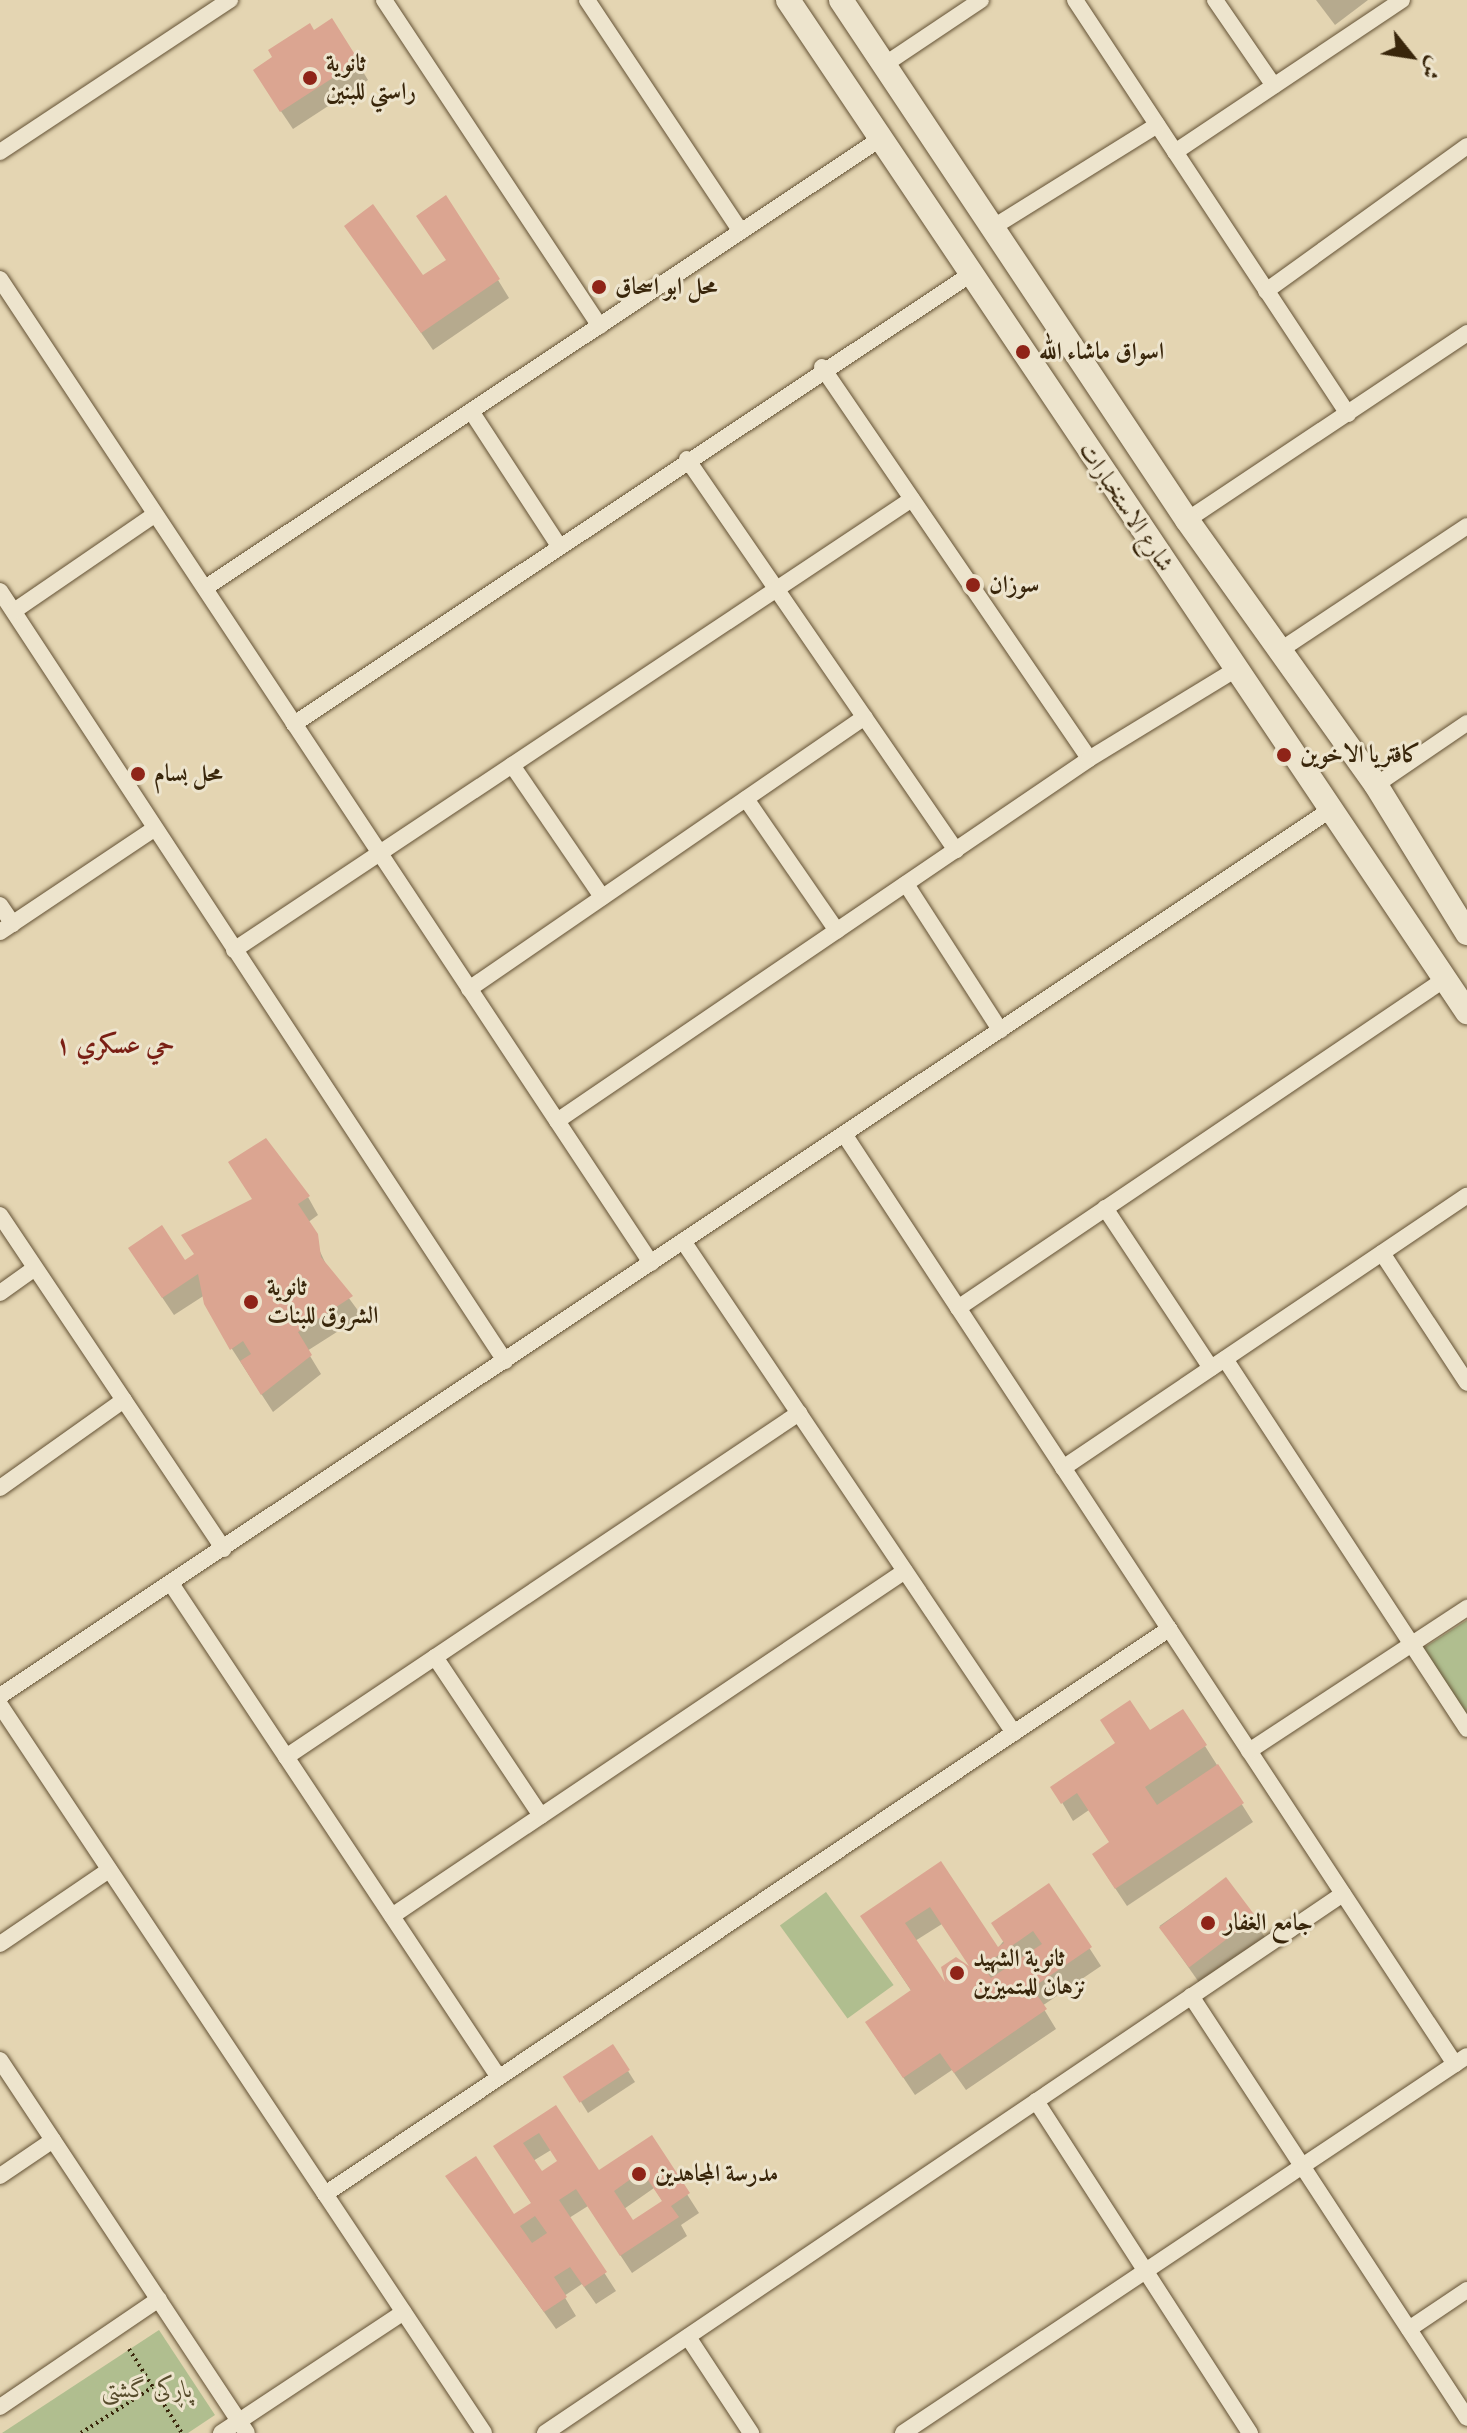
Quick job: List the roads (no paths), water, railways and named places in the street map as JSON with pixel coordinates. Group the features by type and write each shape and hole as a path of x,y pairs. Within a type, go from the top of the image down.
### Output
{"main road":[{"name":"شارع الاستخبارات","path":"788,0 1467,1012"},
{"name":"شارع الاستخبارات","path":"841,0 887,63 1187,520 1282,649 1376,785 1467,933"},
{"path":"1394,903 1430,877"}],"street":[{"path":"0,152 230,0"},
{"path":"384,0 600,326"},
{"path":"587,0 741,232"},
{"path":"887,63 981,0"},
{"path":"1075,0 1348,414"},
{"path":"1215,0 1274,86"},
{"path":"1175,152 1402,0"},
{"path":"995,226 1157,125"},
{"path":"205,588 880,139"},
{"path":"1266,291 1467,146"},
{"path":"294,724 822,367 971,274"},
{"path":"0,279 651,1263"},
{"path":"1187,520 1467,333"},
{"path":"822,367 1089,759"},
{"path":"471,411 559,546"},
{"path":"687,459 956,850"},
{"path":"234,950 912,499"},
{"path":"14,611 154,515"},
{"path":"1282,649 1467,526"},
{"path":"0,591 505,1361"},
{"path":"557,1121 1089,759 1235,670"},
{"path":"469,989 865,717"},
{"path":"1376,785 1467,723"},
{"path":"512,765 602,897"},
{"path":"746,799 837,931"},
{"path":"0,1696 172,1585 1330,810"},
{"path":"0,905 6,928 154,829"},
{"path":"906,884 1000,1030"},
{"path":"958,1308 1445,979"},
{"path":"844,1134 1343,1894 1461,2060 903,2433"},
{"path":"1063,1468 1467,1196"},
{"path":"1105,1208 1218,1364 1467,1729"},
{"path":"0,1215 224,1549"},
{"path":"683,1241 1014,1733"},
{"path":"1382,1253 1467,1383"},
{"path":"0,1293 35,1268"},
{"path":"0,1488 124,1400"},
{"path":"286,1757 799,1413"},
{"path":"392,1916 905,1571"},
{"path":"172,1585 498,2076"},
{"path":"1249,1751 1467,1608"},
{"path":"325,2194 1169,1629"},
{"path":"435,1657 541,1816"},
{"path":"0,1705 484,2433"},
{"path":"0,1944 109,1870"},
{"path":"545,2433 1343,1894"},
{"path":"1191,1996 1467,2418"},
{"path":"0,2060 244,2427"},
{"path":"1036,2101 1250,2433"},
{"path":"0,2176 53,2140"},
{"path":"1409,2329 1467,2290"},
{"path":"0,2407 159,2299"},
{"path":"221,2433 244,2427 404,2312"},
{"path":"688,2337 751,2433"}],"place":[{"name":"ثانوية راستي للبنين","path":"310,78"},
{"name":"محل ابو اسحاق","path":"599,287"},
{"name":"اسواق ماشاء الله","path":"1023,352"},
{"name":"سوزان","path":"973,585"},
{"name":"كافتريا الاخوين","path":"1284,755"},
{"name":"محل بسام","path":"138,774"},
{"name":"ثانوية الشروق للبنات","path":"251,1302"},
{"name":"جامع الغفار","path":"1208,1923"},
{"name":"ثانوية الشهيد نزهان للمتميزين","path":"957,1973"},
{"name":"مدرسة المجاهدين","path":"639,2174"}],"district":[{"name":"حي عسكري ١","path":"115,1045"}],"park label":[{"name":"پاڕکی گشتی","path":"147,2390"}]}
